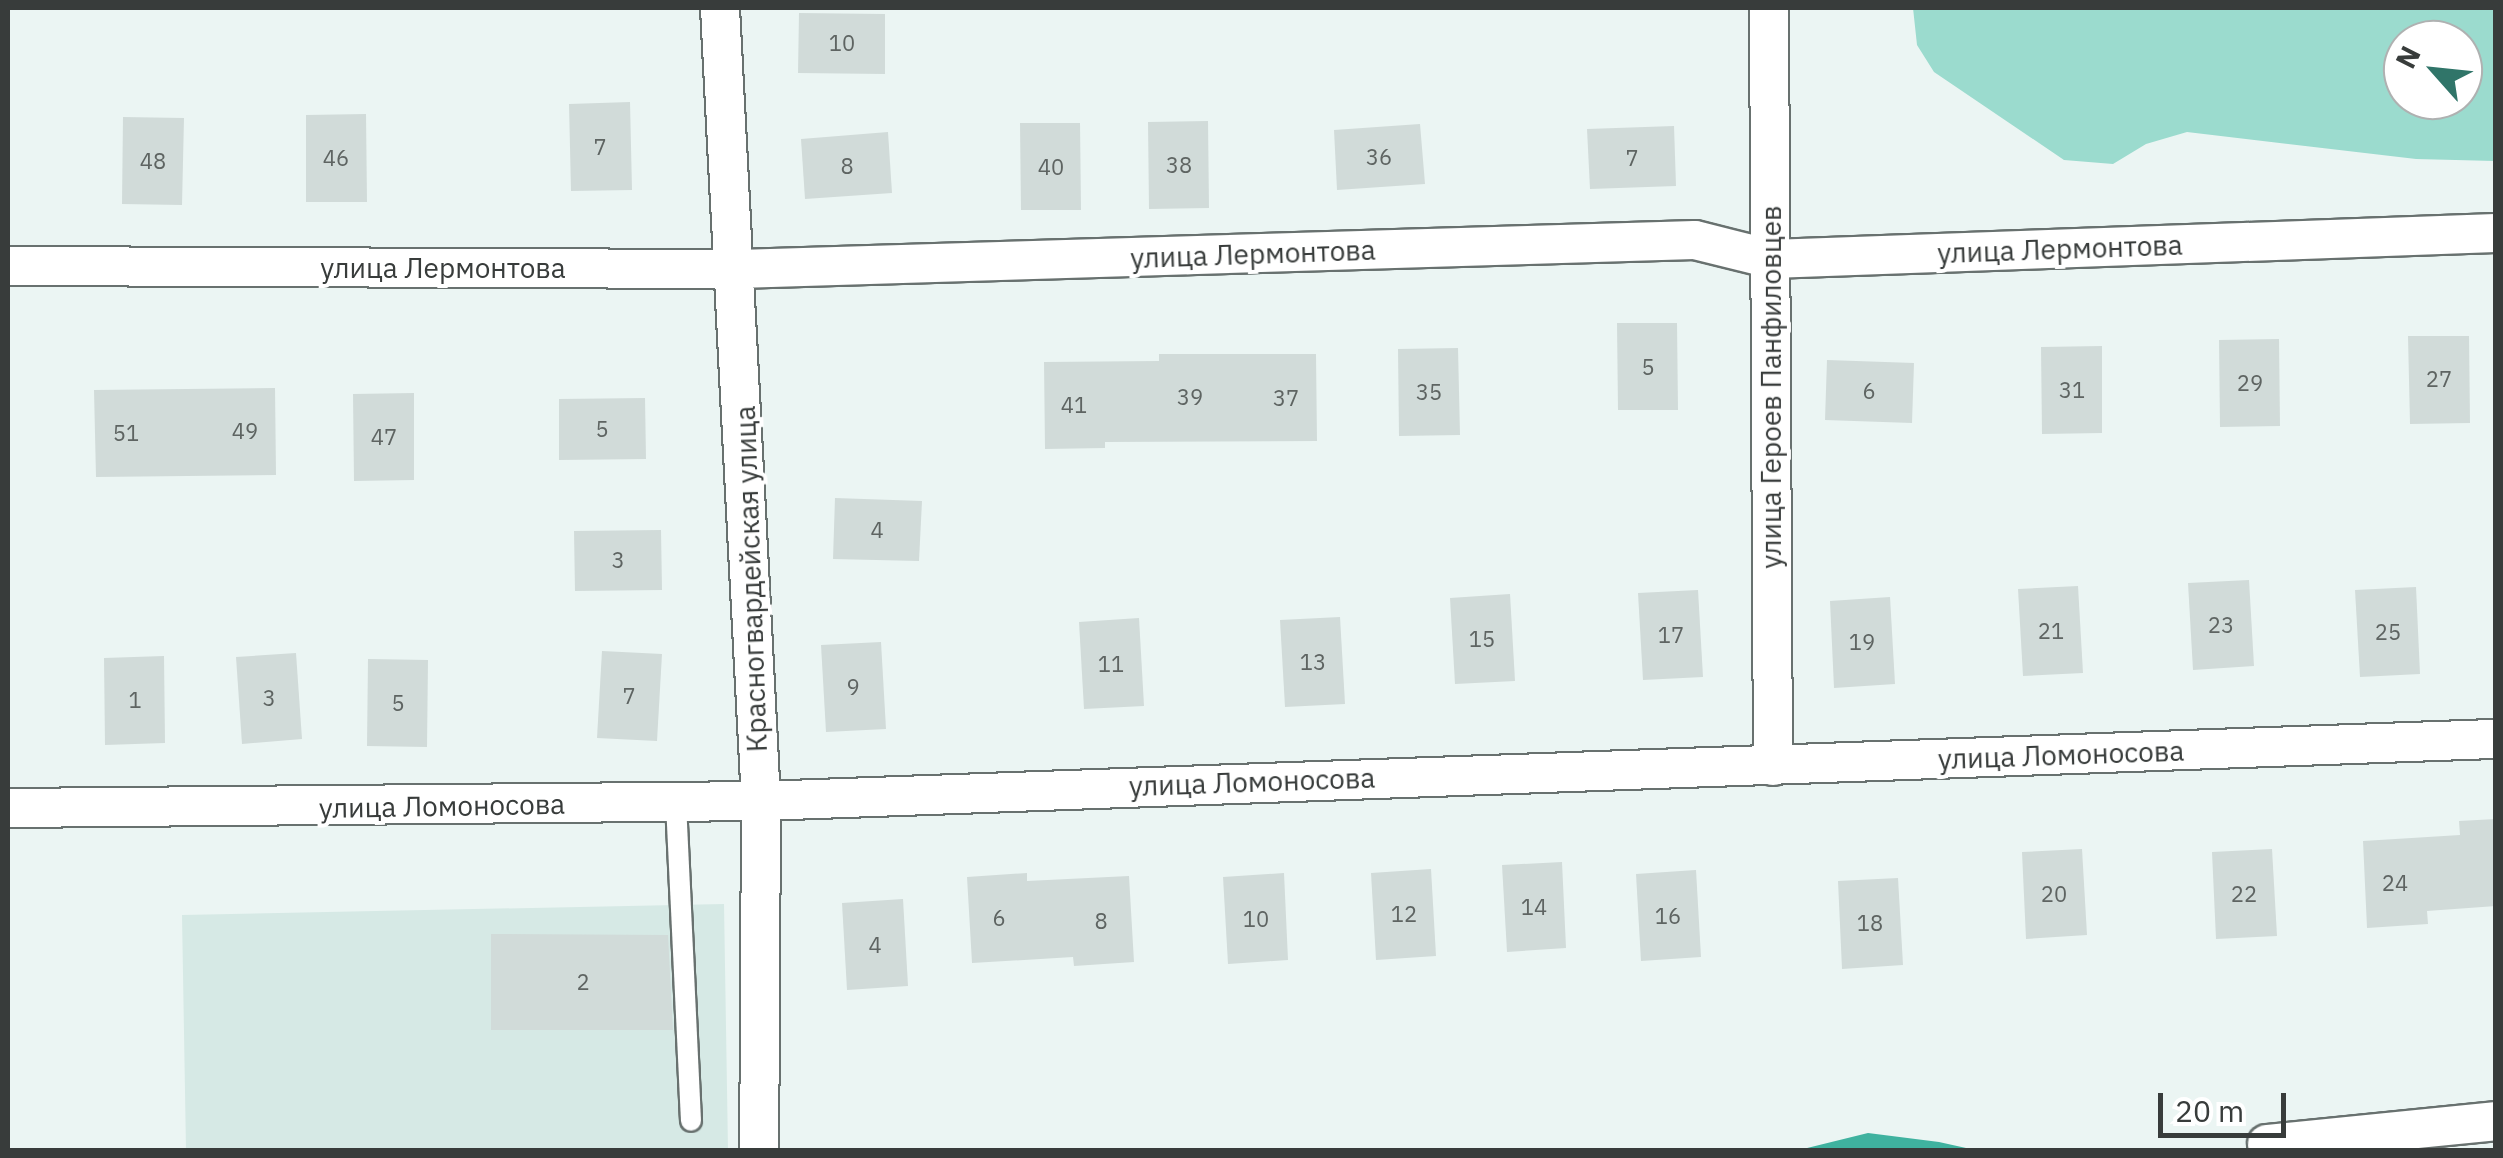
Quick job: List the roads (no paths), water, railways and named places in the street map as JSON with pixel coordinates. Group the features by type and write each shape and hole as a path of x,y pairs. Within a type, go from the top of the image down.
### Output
{"street":[{"name":"Красногвардейская улица","path":"720,8 738,269 761,801 759,1150"},
{"name":"улица Героев Панфиловцев","path":"1769,8 1773,766"},
{"name":"улица Лермонтова","path":"8,266 738,269 1696,240 1770,259 2496,233"},
{"name":"улица Ломоносова","path":"8,808 761,801 2496,739"},
{"path":"2263,1148 2496,1120"}],"lane":[{"path":"676,803 691,1121"}]}
